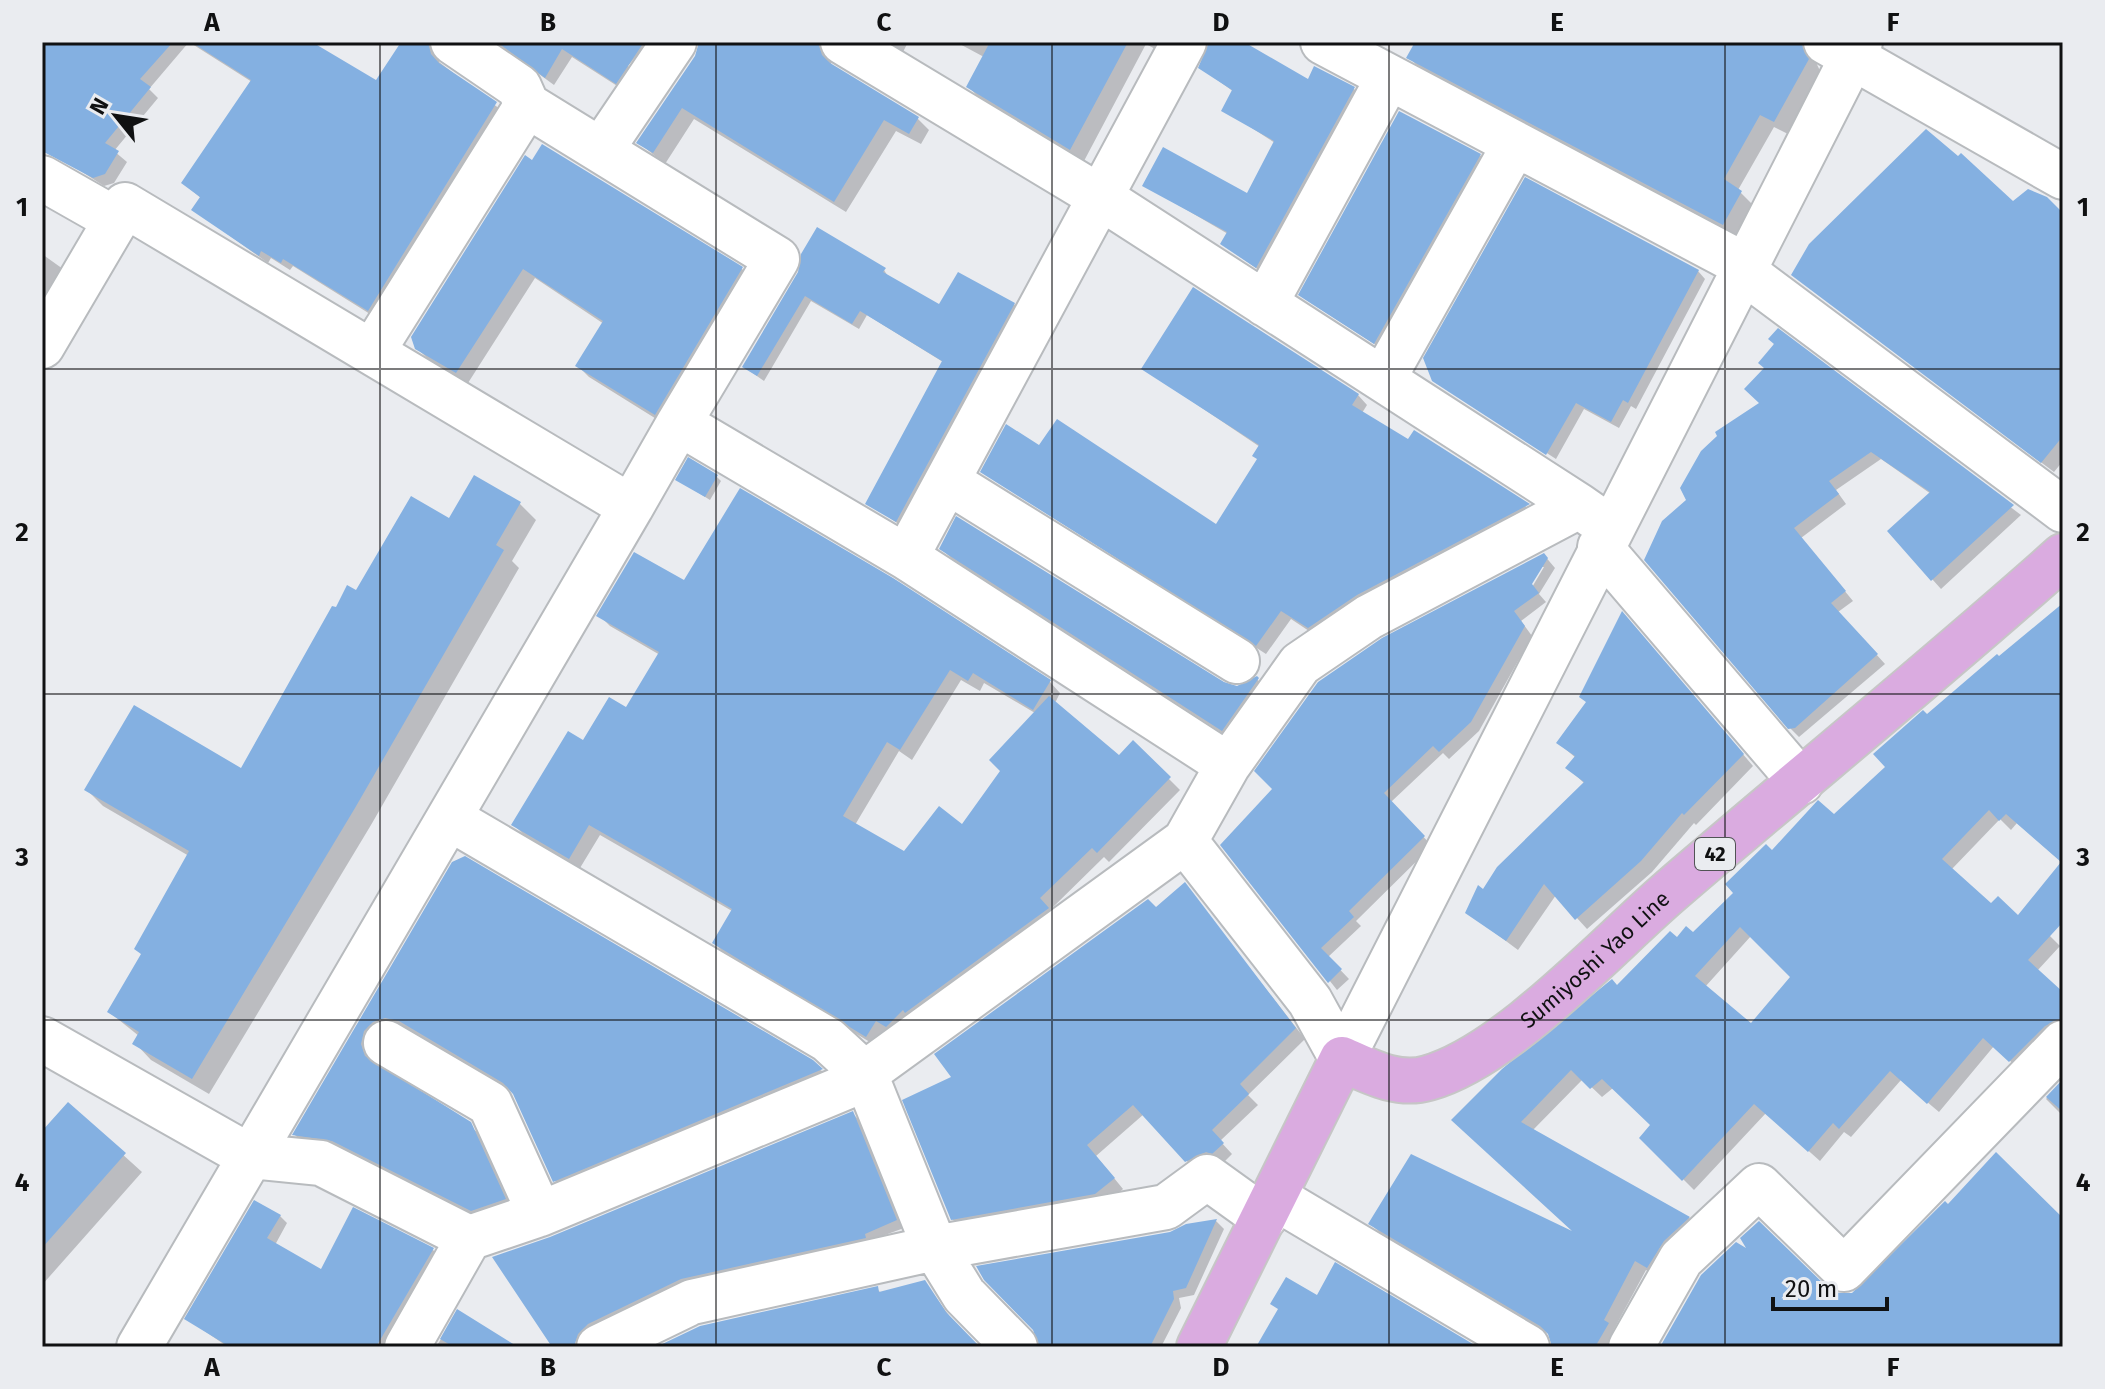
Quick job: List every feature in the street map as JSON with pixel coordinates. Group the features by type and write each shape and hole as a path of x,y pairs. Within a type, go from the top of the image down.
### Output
{"main road":[{"name":"Sumiyoshi Yao Line","path":"1342,1059 1389,1079 1426,1079 1504,1038 1668,893 1923,681 2063,556"},
{"path":"1199,1347 1342,1059"}],"street":[{"path":"139,1347 777,259 527,105 519,87 453,42"},
{"path":"601,150 674,42"},
{"path":"843,42 1100,197 1383,379 1597,527 1801,782"},
{"path":"906,557 1184,42"},
{"path":"1323,42 1744,269 2063,510"},
{"path":"1342,1059 1597,527 1744,269 1846,47 2063,177"},
{"path":"1265,304 1389,77"},
{"path":"372,352 527,105"},
{"path":"1383,379 1515,144"},
{"path":"42,178 120,213 372,352 631,507"},
{"path":"42,346 120,213"},
{"path":"679,423 906,557 1228,765"},
{"path":"947,481 1237,661"},
{"path":"42,1039 249,1156 321,1163 469,1238 540,1214 846,1087 1185,841 1228,765 1300,664 1369,617 1597,527"},
{"path":"451,819 828,1040 865,1074 935,1248 964,1295 1015,1347"},
{"path":"1185,841 1310,1001 1342,1059"},
{"path":"386,1043 490,1104 540,1214"},
{"path":"1631,1347 1681,1259 1759,1186 1844,1269 2063,1043"},
{"path":"599,1347 692,1302 935,1248 1166,1207 1207,1177 1527,1347"},
{"path":"419,1343 469,1238"}],"building":[{"path":"42,42 173,42 140,79 151,87 105,143 119,151 105,174 93,178 42,151"},
{"path":"191,42 312,42 376,80 401,42 428,42 431,54 439,63 497,102 368,311 283,259 281,263 261,251 259,256 191,210 200,197 181,183 251,80"},
{"path":"497,42 644,42 616,84 562,49 545,78"},
{"path":"699,42 818,42 822,55 830,63 919,117 909,134 884,120 834,202 682,108 653,153 636,143 695,56"},
{"path":"990,42 1128,42 1070,150 966,87"},
{"path":"1209,42 1244,42 1308,79 1314,66 1355,87 1256,268 1220,244 1227,232 1142,186 1163,147 1247,193 1274,141 1221,111 1232,90 1198,68"},
{"path":"1415,42 1801,42 1809,59 1774,122 1760,115 1724,179 1742,191 1723,225 1406,58"},
{"path":"1399,111 1481,154 1374,344 1298,295"},
{"path":"1926,129 1958,156 1961,153 2013,201 2028,189 2047,197 2063,213 2063,436 2041,463 1791,275 1809,244"},
{"path":"542,144 743,267 655,415 575,366 603,321 523,269 456,373 415,349 411,337 525,155 532,160"},
{"path":"1525,177 1699,270 1628,403 1623,400 1611,422 1576,403 1546,455 1432,381 1423,358"},
{"path":"817,227 886,268 883,272 939,304 958,272 1015,303 896,522 865,504 942,361 860,311 852,324 805,296 757,376 742,367 798,272 801,254"},
{"path":"1193,287 1359,394 1352,405 1408,439 1414,430 1530,504 1357,595 1308,628 1281,611 1256,646 980,472 1006,424 1039,445 1057,419 1216,524 1257,459 1252,456 1259,445 1141,369"},
{"path":"1778,328 2014,505 1931,581 1887,531 1930,492 1871,452 1829,481 1839,494 1794,528 1846,591 1831,603 1878,654 1795,728 1788,729 1644,560 1662,521 1686,500 1680,488 1701,451 1717,436 1715,432 1759,403 1744,389 1764,368 1758,363 1774,344 1768,339"},
{"path":"688,457 718,475 705,497 675,480"},
{"path":"474,475 521,502 496,545 504,550 355,808 192,1079 132,1044 139,1032 107,1012 141,954 134,949 189,851 84,790 134,705 241,768 332,606 336,607 347,585 356,590 411,496 449,518"},
{"path":"740,488 893,578 1051,680 1033,710 973,673 968,681 950,670 900,750 887,742 843,816 904,851 939,806 962,824 1000,771 989,760 1049,696 1119,755 1133,740 1171,777 1097,853 1092,848 1040,898 1049,908 905,1013 903,1010 886,1027 876,1021 866,1037 712,943 732,909 664,868 589,825 569,859 511,825 568,731 583,740 609,697 626,707 659,652 596,616 634,552 684,580"},
{"path":"956,516 1224,682 1237,686 1257,676 1259,678 1222,731 939,549"},
{"path":"1544,553 1548,558 1532,584 1539,593 1514,611 1525,626 1471,722 1439,752 1433,746 1384,793 1425,836 1349,911 1354,917 1321,948 1342,969 1328,983 1220,845 1272,789 1254,771 1318,682 1382,638"},
{"path":"2063,603 2063,922 2028,960 2063,992 2063,1019 2045,1026 2009,1062 1983,1038 1927,1104 1890,1071 1839,1129 1833,1123 1808,1152 1754,1104 1682,1181 1639,1138 1650,1125 1602,1079 1590,1089 1571,1070 1521,1122 1690,1217 1664,1241 1647,1268 1635,1261 1604,1320 1609,1323 1595,1347 1552,1347 1548,1334 1540,1326 1368,1224 1411,1154 1572,1231 1451,1120 1502,1069 1612,979 1617,985 1670,931 1677,937 1686,926 1693,932 1733,893 1725,884 1766,844 1772,850 1818,800 1834,814 1885,767 1873,754 1923,710 1927,714 1997,654 1999,656","holes":["1989,810 1999,821 2006,814 2061,862 2018,915 1998,896 1991,903 1942,859","1740,927 1790,977 1751,1023 1695,976"]},
{"path":"1622,611 1744,754 1684,815 1682,813 1641,861 1575,920 1544,884 1506,941 1465,913 1478,885 1483,889 1497,867 1584,782 1565,768 1575,756 1556,743 1586,702 1579,697"},
{"path":"465,856 813,1060 823,1069 553,1182 513,1094 503,1083 399,1021 385,1018 373,1022 364,1031 361,1044 365,1056 471,1122 506,1199 471,1211 332,1141 292,1135 452,862"},
{"path":"1185,882 1296,1028 1240,1084 1249,1094 1212,1130 1224,1143 1212,1154 1206,1152 1185,1162 1133,1105 1087,1145 1115,1178 1095,1194 951,1220 902,1100 951,1077 934,1054 1148,899 1156,907"},
{"path":"2063,1079 2063,1112 2046,1097"},
{"path":"68,1102 126,1153 42,1248 42,1131"},
{"path":"853,1111 897,1220 865,1234 866,1238 681,1279 588,1324 578,1334 574,1347 552,1347 492,1257 550,1237"},
{"path":"1996,1152 2063,1218 2063,1347 1660,1347 1701,1275 1736,1242 1746,1248 1740,1238 1759,1221 1827,1287 1839,1293 1852,1293 1945,1201 1948,1204"},
{"path":"254,1200 281,1215 267,1238 321,1269 353,1207 434,1248 376,1347 230,1347 184,1319"},
{"path":"1217,1219 1186,1288 1173,1291 1174,1299 1150,1347 1039,1347 1033,1330 984,1280 976,1266 1170,1232 1186,1224"},
{"path":"1335,1262 1478,1347 1256,1347 1278,1309 1270,1304 1286,1277 1317,1295"},
{"path":"925,1280 946,1312 980,1347 656,1347 700,1326 878,1286 879,1292"},
{"path":"457,1309 518,1347 454,1347 440,1339"}]}
